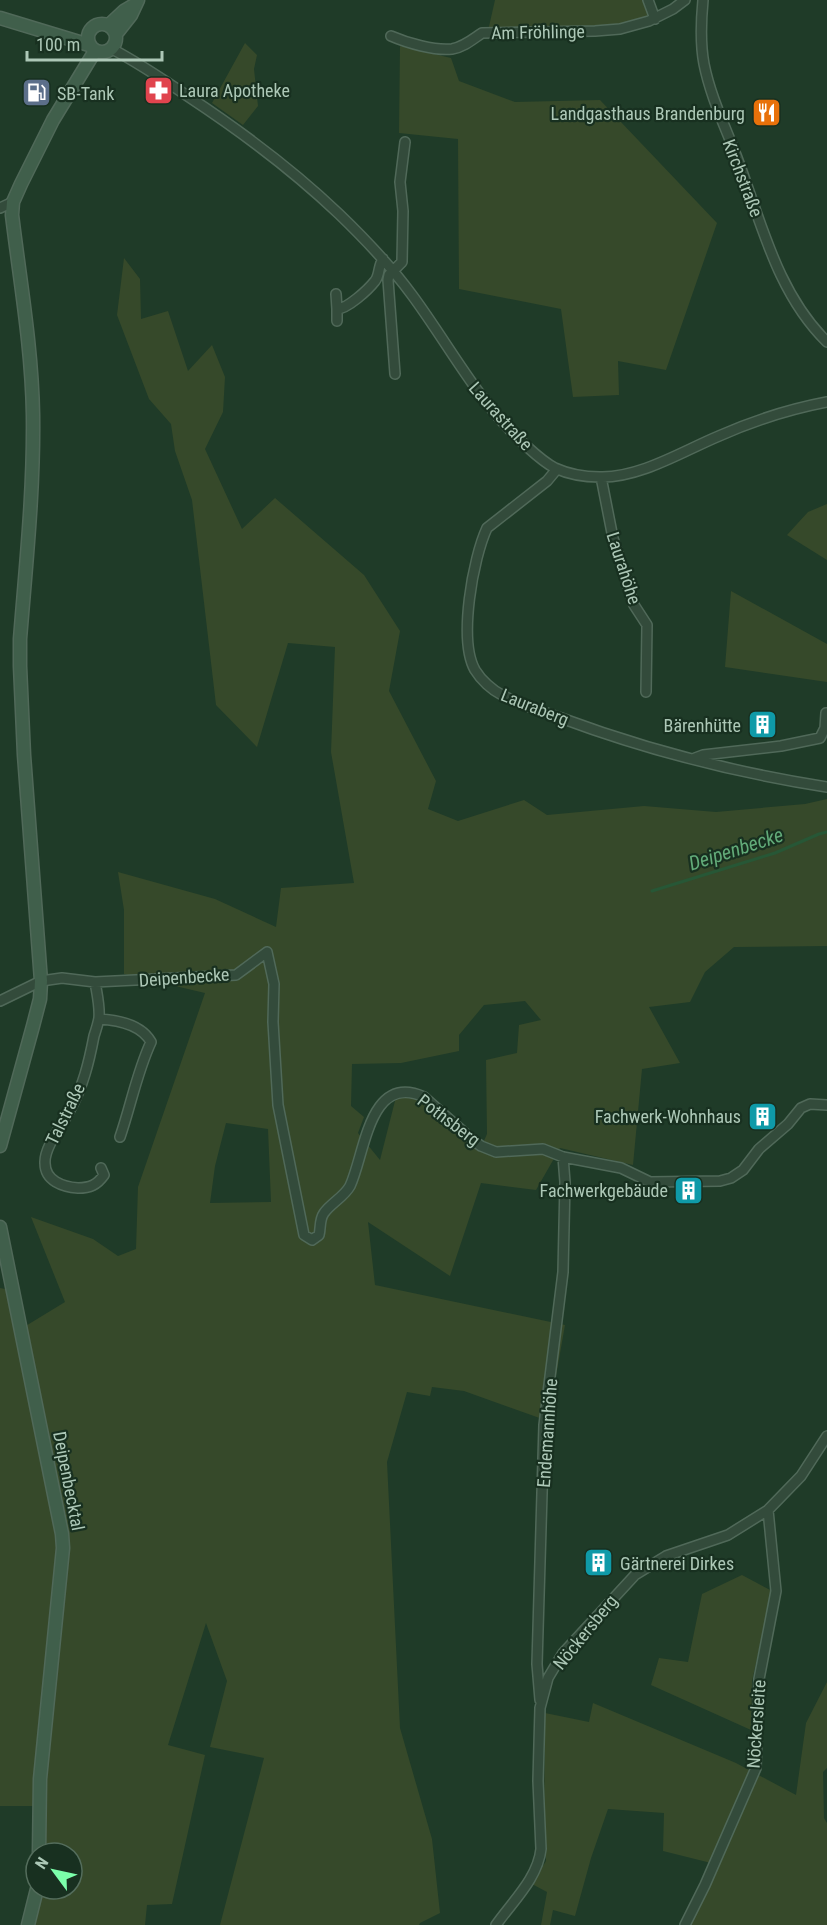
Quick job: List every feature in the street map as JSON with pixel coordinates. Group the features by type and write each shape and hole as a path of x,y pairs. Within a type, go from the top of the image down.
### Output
{"main road":[{"path":"113,29 131,15 136,2"},
{"path":"0,18 60,35 107,52 115,44 113,29"},
{"path":"60,35 89,31 98,24 113,29"},
{"path":"89,31 87,38 92,48"},
{"path":"0,1146 40,999 41,981 24,754 20,666 32,477 33,413 12,215 14,202 53,120 92,48"},
{"name":"Deipenbecktal","path":"0,1227 63,1548 40,1779 39,1841"},
{"path":"28,1925 34,1901"}],"street":[{"path":"648,0 655,19"},
{"name":"Am Fröhlinge","path":"391,36 404,42 453,49 468,43 482,33 621,29 655,19 685,0"},
{"name":"Kirchstraße","path":"703,0 700,24 704,63 722,123 770,252 781,275 813,326 827,342"},
{"name":"Laurastraße","path":"112,49 245,135 303,181 393,270 432,322 487,406 531,451 557,469 578,475 601,477 618,475 653,465 748,424 827,402"},
{"path":"396,374 388,280 389,275 402,262 404,249 400,182 405,142"},
{"path":"0,208 14,202"},
{"path":"337,309 344,309 376,279 379,264 384,259"},
{"path":"336,294 337,321"},
{"name":"Lauraberg","path":"557,469 547,481 487,528 483,536 468,609 469,653 475,670 500,694 581,726 693,759 827,787"},
{"name":"Laurahöhe","path":"601,477 613,538 634,605 647,625 646,692"},
{"name":"Lauraberg","path":"693,759 703,755 781,746 820,738 825,728 826,713"},
{"name":"Deipenbecke","path":"95,982 236,975 267,952"},
{"name":"Pothsberg","path":"267,952 274,984 273,1022 278,1105 298,1214 304,1235 312,1240 319,1235 324,1213 347,1190 368,1128 388,1096 394,1093 417,1094 424,1097 474,1141 496,1152 543,1149 563,1157 621,1168 650,1182 726,1180 743,1170 759,1149 788,1124 801,1108 810,1104 827,1105"},
{"path":"0,1001 41,981 62,978 95,982"},
{"name":"Talstraße","path":"95,982 99,1018 89,1059 80,1090 50,1145 45,1162 46,1171 50,1177 61,1185 72,1187 92,1187 104,1175 101,1168"},
{"path":"99,1018 136,1027 148,1035 151,1042 136,1081 120,1137"},
{"name":"Endemannhöhe","path":"540,1708 537,1664 544,1425 564,1272 563,1157"},
{"name":"Nöckersberg","path":"496,1925 535,1871 540,1859 538,1781 540,1708 548,1678 563,1653 635,1575 666,1556 728,1535 768,1510 801,1476 827,1436"},
{"name":"Nöckersleite","path":"685,1925 702,1894 756,1768 759,1678 776,1591 768,1510"}],"green space":[{"path":"495,0 646,0 652,18 621,27 488,31"},
{"path":"245,43 257,55 254,69 258,106 243,125 212,103"},
{"path":"400,46 451,58 459,81 515,102 600,100 717,223 666,370 618,361 619,395 573,397 561,309 459,289 458,139 399,133"},
{"path":"124,258 140,279 141,319 168,311 188,371 212,345 225,377 223,412 205,449 242,529 275,498 364,575 400,631 389,691 436,781 428,809 458,821 524,800 547,815 644,806 716,812 805,804 827,799 827,946 734,947 705,972 690,1002 649,1007 680,1063 642,1069 633,1165 560,1148 536,1190 481,1183 450,1276 368,1222 375,1285 565,1325 548,1421 464,1391 432,1387 430,1396 407,1392 387,1462 400,1728 432,1839 440,1913 419,1925 220,1925 264,1758 210,1747 227,1681 206,1623 168,1745 205,1755 172,1904 147,1905 145,1925 32,1925 36,1901 84,1901 84,1841 41,1841 65,1565 24,1327 65,1302 31,1217 93,1239 118,1256 136,1249 138,1187 205,993 124,974 124,910 118,872 215,899 276,927 281,888 354,883 331,752 335,647 288,643 257,747 216,705 192,500 175,451 171,424 149,399 117,315","holes":["525,1001 541,1020 519,1025 517,1053 486,1060 487,1134 483,1143 417,1097 396,1097 380,1160 358,1133 364,1117 351,1106 352,1064 401,1063 459,1051 459,1035 484,1005","226,1123 268,1129 271,1202 210,1203 215,1166"]},
{"path":"827,504 827,560 787,535 808,512"},
{"path":"731,591 827,644 827,682 725,667"},
{"path":"0,1288 10,1290 60,1539 39,1806 0,1806"},
{"path":"742,1575 772,1591 752,1681 751,1730 651,1685 659,1658 688,1662 702,1594"},
{"path":"827,1682 827,1768 823,1772 824,1818 827,1823 827,1925 679,1925 711,1863 663,1851 664,1813 608,1809 591,1858 575,1916 553,1910 550,1925 541,1925 547,1892 532,1884 546,1861 545,1713 589,1722 593,1703 736,1763 796,1795 806,1723"}],"waterway":[{"name":"Deipenbecke","path":"652,891 775,853 827,832"}],"place":[{"name":"Laura Apotheke","path":"158,90"},
{"name":"SB-Tank","path":"36,93"},
{"name":"Landgasthaus Brandenburg","path":"766,113"},
{"name":"Bärenhütte","path":"762,725"},
{"name":"Fachwerk-Wohnhaus","path":"762,1116"},
{"name":"Fachwerkgebäude","path":"689,1190"},
{"name":"Gärtnerei Dirkes","path":"599,1563"}]}
